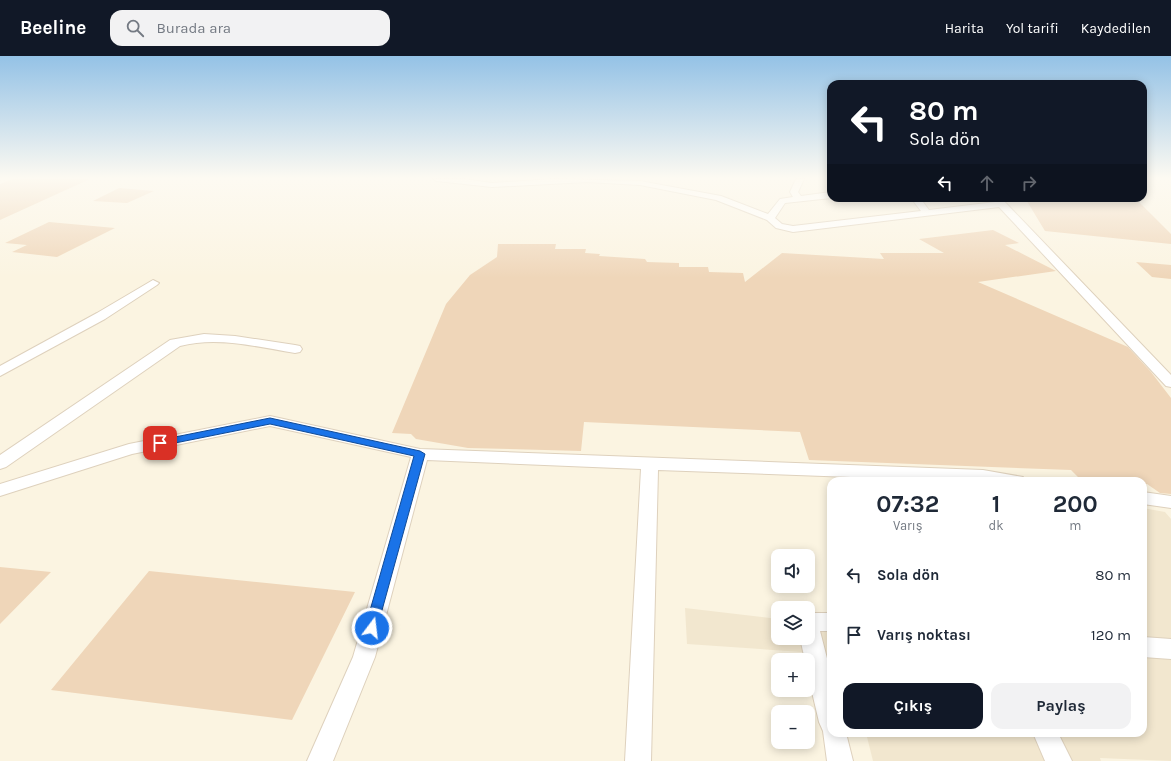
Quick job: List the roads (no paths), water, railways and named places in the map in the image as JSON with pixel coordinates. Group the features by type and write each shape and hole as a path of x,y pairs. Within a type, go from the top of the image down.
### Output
{"street":[{"path":"754,212 770,218 779,226 793,229 934,212"},
{"path":"770,218 774,212"},
{"path":"1009,212 1170,380"},
{"path":"0,372 101,316 153,283"},
{"path":"0,463 169,345 188,339 206,337 295,349"},
{"path":"0,490 129,449 270,421 420,454 990,477"},
{"path":"320,761 364,657 420,454"},
{"path":"638,761 650,464"},
{"path":"1147,499 1171,502"},
{"path":"815,622 827,622"},
{"path":"812,645 827,705"},
{"path":"1147,646 1171,649"},
{"path":"835,737 840,761"},
{"path":"1047,737 1059,761"}]}
